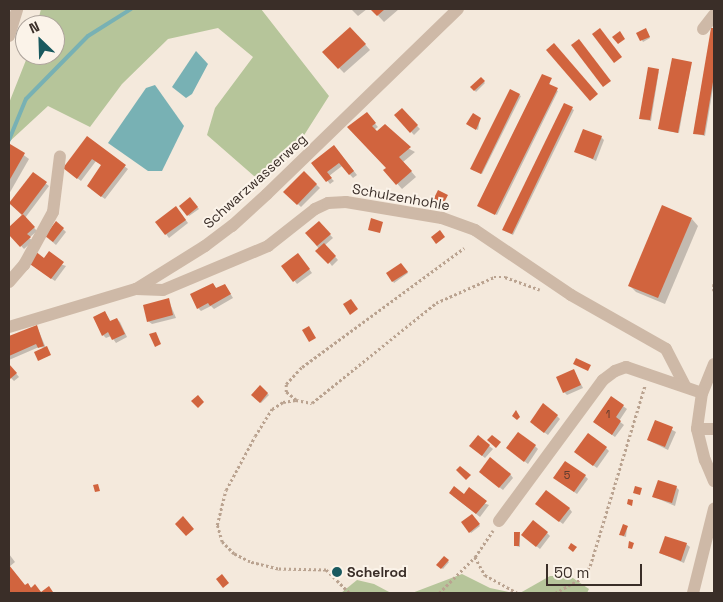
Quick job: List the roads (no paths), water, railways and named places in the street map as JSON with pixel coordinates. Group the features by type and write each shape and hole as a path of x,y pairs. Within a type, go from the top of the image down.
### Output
{"street":[{"path":"9,36 16,9"},
{"name":"Schwarzwasserweg","path":"9,327 136,289 156,280 232,226 458,9"},
{"path":"703,29 714,15"},
{"path":"9,282 24,265 53,212 60,156"},
{"name":"Schulzenhohle","path":"136,289 163,290 268,246 315,209 328,203 346,202 442,218 475,230 571,295 666,349 685,386"},
{"path":"714,364 702,393 698,429 704,460 714,480"},
{"path":"499,521 603,380 626,367 702,393"},
{"path":"698,429 714,429"},
{"path":"693,593 714,509"}],"water":[{"path":"196,51 208,64 192,94 186,98 172,87"},
{"path":"155,85 184,126 162,171 148,171 108,143 146,88"}],"waterway":[{"path":"9,140 26,99 88,36 131,9"}],"place":[{"name":"Schelrod","path":"337,572"}]}
